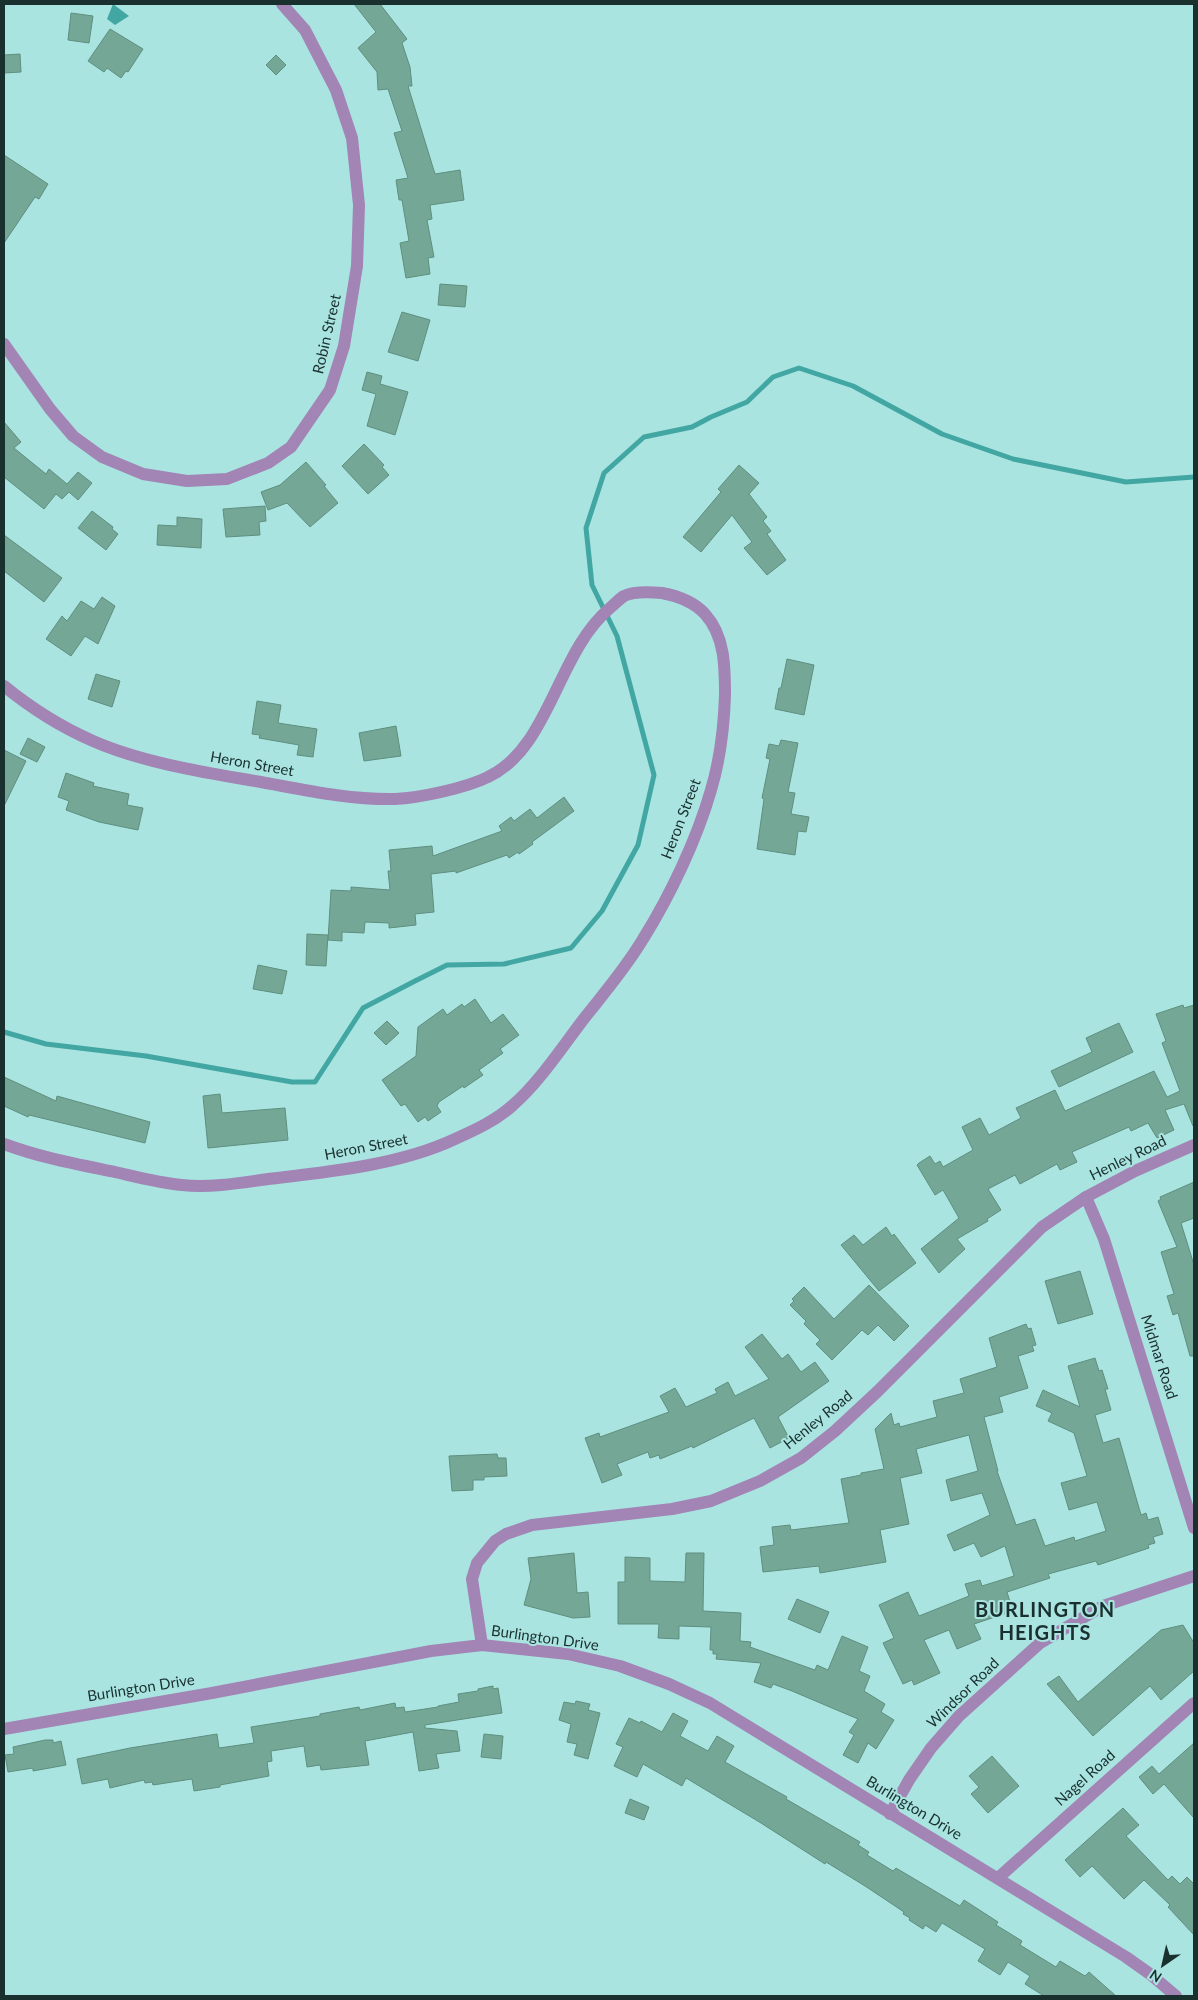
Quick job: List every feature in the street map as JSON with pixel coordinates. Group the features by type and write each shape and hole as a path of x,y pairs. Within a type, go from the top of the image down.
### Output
{"street":[{"name":"Robin Street","path":"4,344 50,408 73,436 102,457 143,474 187,481 227,479 268,463 291,447 330,390 344,346 357,266 359,205 352,138 336,90 305,30 282,4"},
{"name":"Heron Street","path":"4,686 23,701 62,726 97,743 138,756 202,771 323,793 365,798 399,799 475,782 490,777 505,767 521,750 536,729 586,632 599,617 625,596 635,593 659,593 684,599 704,613 718,634 726,664 724,730 711,790 689,849 663,903 643,940 552,1060 513,1105 488,1122 451,1141 404,1158 302,1175 228,1184 183,1185 39,1157 4,1144"},
{"name":"Henley Road","path":"482,1645 472,1579 477,1563 495,1541 506,1534 532,1525 672,1509 711,1501 760,1481 801,1458 835,1431 878,1391 1042,1227 1086,1197 1135,1171 1194,1145"},
{"name":"Midmar Road","path":"1086,1197 1104,1239 1194,1528"},
{"name":"Windsor Road","path":"890,1814 909,1780 931,1748 959,1716 1040,1643 1103,1606 1194,1576"},
{"name":"Burlington Drive","path":"4,1729 212,1693 431,1651 482,1645 568,1654 620,1666 669,1684 710,1703 1126,1957 1176,1996"},
{"name":"Nagel Road","path":"998,1878 1194,1703"}],"water":[{"path":"113,4 129,16 115,25 107,19"}],"building":[{"path":"354,4 380,4 407,39 402,43 410,67 412,86 408,86 435,174 460,170 464,200 430,205 432,219 427,220 434,257 428,258 430,274 406,278 400,243 409,241 402,200 399,200 396,180 408,178 394,133 402,131 388,89 378,90 377,72 358,48 376,32"},
{"path":"71,13 93,16 89,43 68,40"},
{"path":"110,29 143,49 128,72 126,71 121,78 107,68 104,72 88,61"},
{"path":"20,54 21,72 4,73 4,55"},
{"path":"276,55 286,65 276,75 266,65"},
{"path":"4,155 48,184 39,199 35,197 4,243"},
{"path":"440,284 467,286 465,307 438,305"},
{"path":"402,312 430,320 418,361 388,352"},
{"path":"367,372 382,376 380,384 408,392 395,435 367,426 376,394 362,390"},
{"path":"4,422 21,442 14,448 46,474 49,469 67,484 78,472 92,483 78,500 69,492 62,499 56,494 44,509 4,477"},
{"path":"364,444 384,465 382,467 389,475 368,494 342,466"},
{"path":"306,462 326,485 324,486 338,503 310,527 287,503 268,510 261,492 280,485"},
{"path":"739,465 759,483 749,494 767,517 763,521 771,531 767,534 786,560 767,575 744,548 752,542 732,515 701,552 683,537 721,492 718,489"},
{"path":"265,506 266,521 259,522 260,535 226,537 223,509"},
{"path":"92,511 113,527 112,529 118,534 106,550 78,528"},
{"path":"177,517 202,519 201,548 157,545 158,525 177,526"},
{"path":"4,535 62,578 44,602 4,571"},
{"path":"102,597 115,606 98,644 85,636 71,656 46,639 62,616 67,621 81,601 94,609"},
{"path":"787,659 814,665 804,715 775,709"},
{"path":"96,674 120,681 112,707 88,699"},
{"path":"257,701 281,705 278,723 317,729 313,757 297,755 299,745 259,738 260,735 252,734"},
{"path":"396,726 401,756 364,761 359,733"},
{"path":"28,738 45,747 37,762 20,754"},
{"path":"781,740 798,743 788,792 795,793 791,814 809,817 806,832 798,831 795,855 757,849 764,799 762,798 770,759 766,758 769,744 779,746"},
{"path":"4,750 26,761 4,806"},
{"path":"66,773 94,783 93,786 129,794 127,805 143,808 138,830 99,822 66,810 69,801 58,797"},
{"path":"564,797 574,811 519,854 518,852 509,858 507,855 456,873 456,871 431,874 434,912 415,914 416,925 389,928 389,923 365,922 364,933 342,932 342,941 328,940 331,890 351,891 351,887 390,890 388,871 391,871 389,850 432,846 433,856 502,831 499,826 511,817 514,821 530,809 537,818"},
{"path":"307,934 328,935 326,966 306,965"},
{"path":"258,965 287,971 282,994 253,989"},
{"path":"475,999 491,1023 503,1014 519,1035 500,1049 503,1053 479,1070 483,1075 439,1102 437,1106 441,1112 428,1121 425,1117 418,1122 405,1104 401,1106 382,1080 416,1056 418,1027 443,1009 447,1015 462,1004 464,1007"},
{"path":"1183,1005 1184,1008 1194,1005 1194,1126 1184,1104 1165,1110 1174,1130 1157,1138 1148,1123 1131,1131 1129,1127 1072,1152 1077,1162 1060,1170 1057,1164 1020,1184 1015,1175 988,1189 1001,1210 987,1219 988,1221 957,1239 965,1249 939,1273 921,1249 959,1218 943,1190 935,1195 917,1165 930,1156 935,1164 940,1161 943,1167 973,1150 962,1127 980,1118 989,1135 1021,1118 1016,1108 1055,1090 1065,1111 1154,1071 1167,1097 1180,1091 1162,1043 1166,1041 1156,1014"},
{"path":"387,1021 399,1033 386,1045 374,1033"},
{"path":"1119,1023 1133,1052 1059,1087 1051,1071 1092,1052 1086,1038"},
{"path":"4,1077 56,1101 57,1096 150,1122 145,1143 29,1115 28,1117 4,1106"},
{"path":"220,1094 222,1113 285,1108 288,1140 208,1148 203,1096"},
{"path":"1194,1182 1194,1218 1181,1223 1194,1265 1194,1356 1190,1356 1178,1313 1173,1315 1167,1296 1174,1294 1161,1252 1177,1247 1158,1201 1161,1199 1160,1197"},
{"path":"886,1227 892,1236 894,1234 916,1263 879,1291 841,1245 854,1235 863,1245"},
{"path":"1080,1271 1093,1314 1058,1324 1045,1281"},
{"path":"869,1285 909,1326 894,1341 878,1325 868,1335 862,1330 832,1360 816,1344 820,1340 804,1324 806,1321 790,1305 794,1301 792,1299 804,1287 834,1319"},
{"path":"1026,1324 1028,1329 1031,1328 1036,1345 1032,1346 1034,1351 1018,1356 1028,1388 999,1397 1003,1412 984,1417 997,1471 1016,1525 1035,1519 1045,1546 1074,1537 1075,1541 1106,1531 1097,1502 1069,1510 1061,1483 1087,1476 1074,1433 1048,1421 1052,1413 1036,1406 1043,1390 1080,1407 1068,1366 1095,1358 1099,1371 1102,1370 1108,1389 1105,1389 1111,1410 1095,1415 1103,1443 1119,1438 1141,1515 1146,1513 1148,1520 1158,1517 1163,1534 1153,1537 1155,1543 1148,1545 1149,1548 1098,1565 1096,1561 1048,1574 1050,1578 1007,1592 1013,1611 974,1624 981,1639 957,1649 949,1630 924,1640 940,1673 914,1685 912,1680 903,1684 883,1643 894,1638 879,1605 908,1592 919,1616 969,1596 965,1584 980,1580 982,1586 1014,1576 1005,1546 981,1557 974,1543 954,1551 947,1535 990,1515 982,1493 951,1501 946,1480 978,1471 969,1435 916,1449 922,1473 900,1478 909,1524 880,1530 886,1562 820,1573 819,1566 763,1572 760,1547 774,1545 772,1527 790,1525 791,1530 849,1523 841,1479 884,1469 875,1429 891,1413 894,1425 899,1423 900,1427 937,1417 933,1401 964,1393 960,1379 997,1367 989,1338"},
{"path":"762,1334 782,1359 788,1354 801,1372 815,1362 829,1381 778,1417 789,1438 770,1448 754,1418 693,1448 692,1446 660,1459 659,1455 650,1458 648,1452 617,1464 622,1475 602,1483 585,1438 599,1433 600,1437 669,1412 660,1396 675,1388 686,1407 717,1393 715,1389 728,1382 735,1396 769,1379 745,1347"},
{"path":"497,1454 498,1458 506,1458 507,1476 484,1477 484,1480 473,1480 473,1490 452,1491 449,1456"},
{"path":"574,1553 577,1593 588,1592 590,1617 573,1618 524,1605 531,1579 528,1558"},
{"path":"686,1553 704,1553 703,1611 741,1613 740,1641 751,1642 750,1647 815,1670 817,1665 828,1670 842,1636 868,1647 859,1671 870,1676 864,1691 885,1704 881,1712 894,1720 876,1749 868,1743 858,1763 843,1755 854,1735 849,1732 858,1719 773,1684 771,1688 754,1682 761,1663 716,1659 717,1654 713,1654 713,1650 710,1650 711,1627 679,1626 679,1639 658,1638 659,1624 618,1624 618,1582 625,1582 625,1557 650,1558 650,1581 685,1582"},
{"path":"797,1599 829,1612 820,1633 788,1619"},
{"path":"1183,1625 1194,1643 1194,1671 1161,1700 1150,1686 1093,1736 1047,1684 1059,1676 1078,1702 1161,1630"},
{"path":"493,1686 493,1689 498,1688 502,1713 425,1725 425,1728 457,1731 460,1751 436,1754 439,1768 419,1771 413,1732 365,1741 369,1765 321,1770 320,1765 307,1767 304,1746 271,1751 272,1761 267,1762 269,1776 220,1785 220,1787 194,1791 192,1779 153,1785 152,1782 145,1783 144,1780 110,1788 108,1779 82,1784 77,1759 130,1748 217,1734 219,1748 254,1743 251,1727 320,1716 320,1714 359,1707 360,1710 395,1703 396,1708 404,1707 405,1712 438,1707 459,1702 458,1694 478,1691 478,1689"},
{"path":"576,1701 590,1704 588,1710 600,1713 588,1759 574,1755 577,1744 567,1742 571,1724 559,1720 564,1702 575,1704"},
{"path":"673,1713 688,1721 680,1736 708,1751 717,1736 734,1746 725,1762 860,1842 858,1845 869,1852 867,1855 893,1871 896,1868 960,1906 964,1900 998,1922 996,1925 1022,1941 1020,1945 1056,1967 1060,1961 1085,1976 1089,1972 1116,1996 1044,1996 1025,1984 1030,1976 1008,1962 1000,1975 978,1961 985,1949 942,1923 936,1932 925,1925 923,1929 909,1920 910,1918 903,1914 904,1912 865,1886 826,1862 825,1864 686,1778 682,1786 643,1764 637,1777 614,1766 623,1747 616,1744 629,1718 640,1723 641,1721 662,1732"},
{"path":"484,1734 503,1736 501,1759 481,1757"},
{"path":"53,1740 53,1743 61,1741 66,1765 33,1771 33,1768 8,1772 5,1755 14,1754 13,1747"},
{"path":"1194,1743 1194,1818 1164,1784 1153,1794 1139,1777 1152,1766 1159,1774"},
{"path":"992,1756 1019,1786 988,1813 971,1794 979,1787 969,1776"},
{"path":"630,1799 649,1807 644,1820 625,1813"},
{"path":"1123,1808 1139,1825 1126,1836 1168,1880 1172,1876 1180,1884 1187,1877 1194,1884 1194,1935 1168,1907 1170,1905 1144,1880 1124,1899 1092,1866 1080,1877 1065,1860"}],"waterway":[{"path":"4,1032 46,1044 146,1056 292,1082 315,1082 363,1008 447,965 504,964 571,948 602,911 638,845 654,775 617,636 592,585 586,528 604,473 644,437 692,427 747,402 773,377 799,368 853,386 942,434 1013,459 1126,482 1194,477"}],"district":[{"name":"BURLINGTON HEIGHTS","path":"1045,1622"}]}
